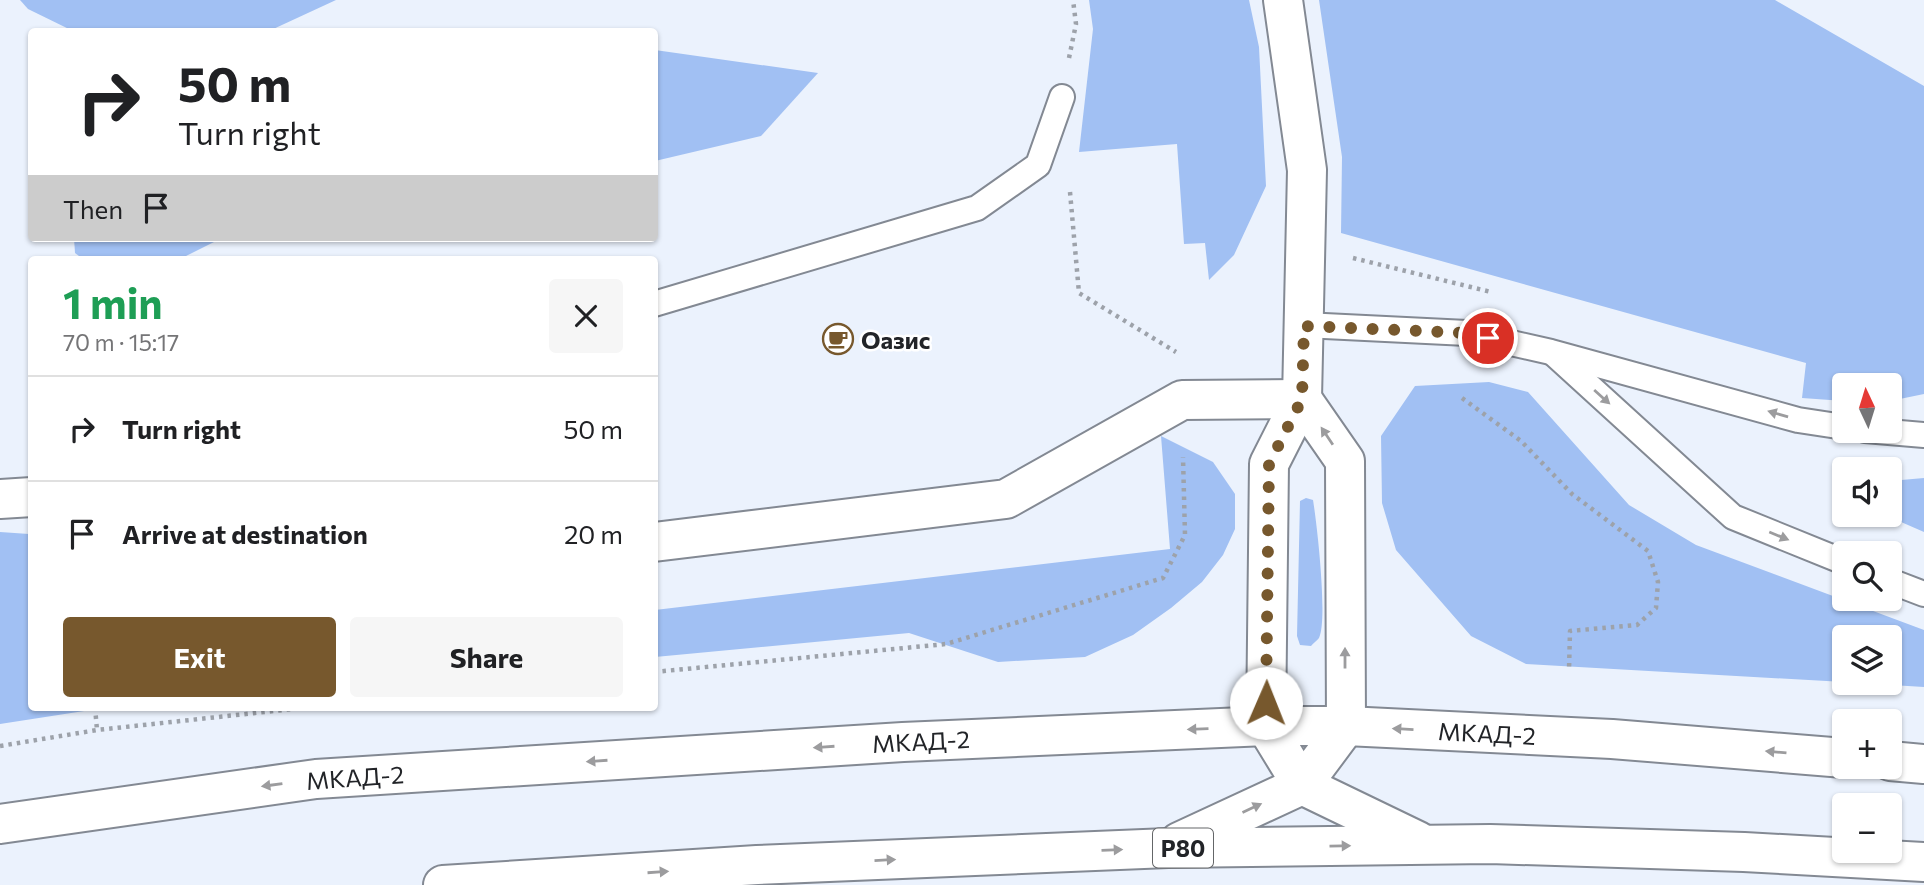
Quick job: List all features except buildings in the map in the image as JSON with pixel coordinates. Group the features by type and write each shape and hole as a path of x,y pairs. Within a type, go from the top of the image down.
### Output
{"main road":[{"path":"1283,0 1307,170 1304,326 1302,399 1269,464 1266,726 1302,785 1425,845"},
{"path":"658,542 1006,499 1182,400 1302,399"},
{"path":"1168,848 1302,785 1346,726 1345,461 1302,399"},
{"path":"0,499 28,497"},
{"name":"МКАД-2","path":"0,824 316,779 903,741 1266,726 1346,726 1612,739 1832,757"},
{"path":"1902,762 1924,764"},
{"name":"Р80","path":"443,885 757,865 1168,848 1490,844 1744,852 1924,862"}],"lane":[{"path":"658,303 977,208 1038,165 1062,97"},
{"path":"1304,326 1467,333 1551,352 1798,420 1832,425"},
{"path":"1551,352 1733,517 1832,557"},
{"path":"1902,433 1924,435"},
{"path":"1902,586 1924,594"}],"path":[{"path":"1062,97 1076,24 1073,0"},
{"path":"1070,188 1079,293 1187,359"},
{"path":"1347,257 1472,287"},
{"path":"1462,398 1521,440 1573,494 1648,551 1658,582 1656,608 1637,625 1570,631 1569,670"},
{"path":"658,672 946,644 1163,578 1185,535 1182,400"},
{"path":"95,711 97,730"},
{"path":"0,746 97,730 274,711"}],"shaded area":[{"path":"20,0 336,0 275,28 67,28 28,9"},
{"path":"1089,0 1249,0 1259,47 1266,186 1234,255 1209,280 1205,243 1184,244 1177,144 1079,152 1093,29"},
{"path":"1319,0 1775,0 1924,86 1924,394 1902,399 1902,373 1832,373 1832,400 1802,398 1806,363 1341,233 1342,157"},
{"path":"658,50 818,73 761,136 658,160"},
{"path":"74,242 214,242 186,256 79,256 75,253"},
{"path":"1489,382 1528,392 1629,505 1696,545 1832,596 1832,611 1873,611 1924,630 1924,687 1902,686 1902,625 1832,625 1832,681 1526,664 1471,636 1396,550 1382,503 1381,436 1415,386"},
{"path":"1161,436 1213,462 1235,494 1235,529 1223,555 1202,582 1133,635 1085,657 998,662 909,633 658,657 658,610 1170,549"},
{"path":"1924,478 1924,532 1902,522 1902,480"},
{"path":"1306,498 1313,500 1322,593 1319,638 1311,646 1300,645 1297,636 1300,501"},
{"path":"0,532 28,534 28,711 84,711 0,724"}],"place":[{"name":"Оазис","path":"838,339"}],"route":[{"path":"1266,703 1269,464 1302,399 1304,326 1467,333 1488,338"}]}
